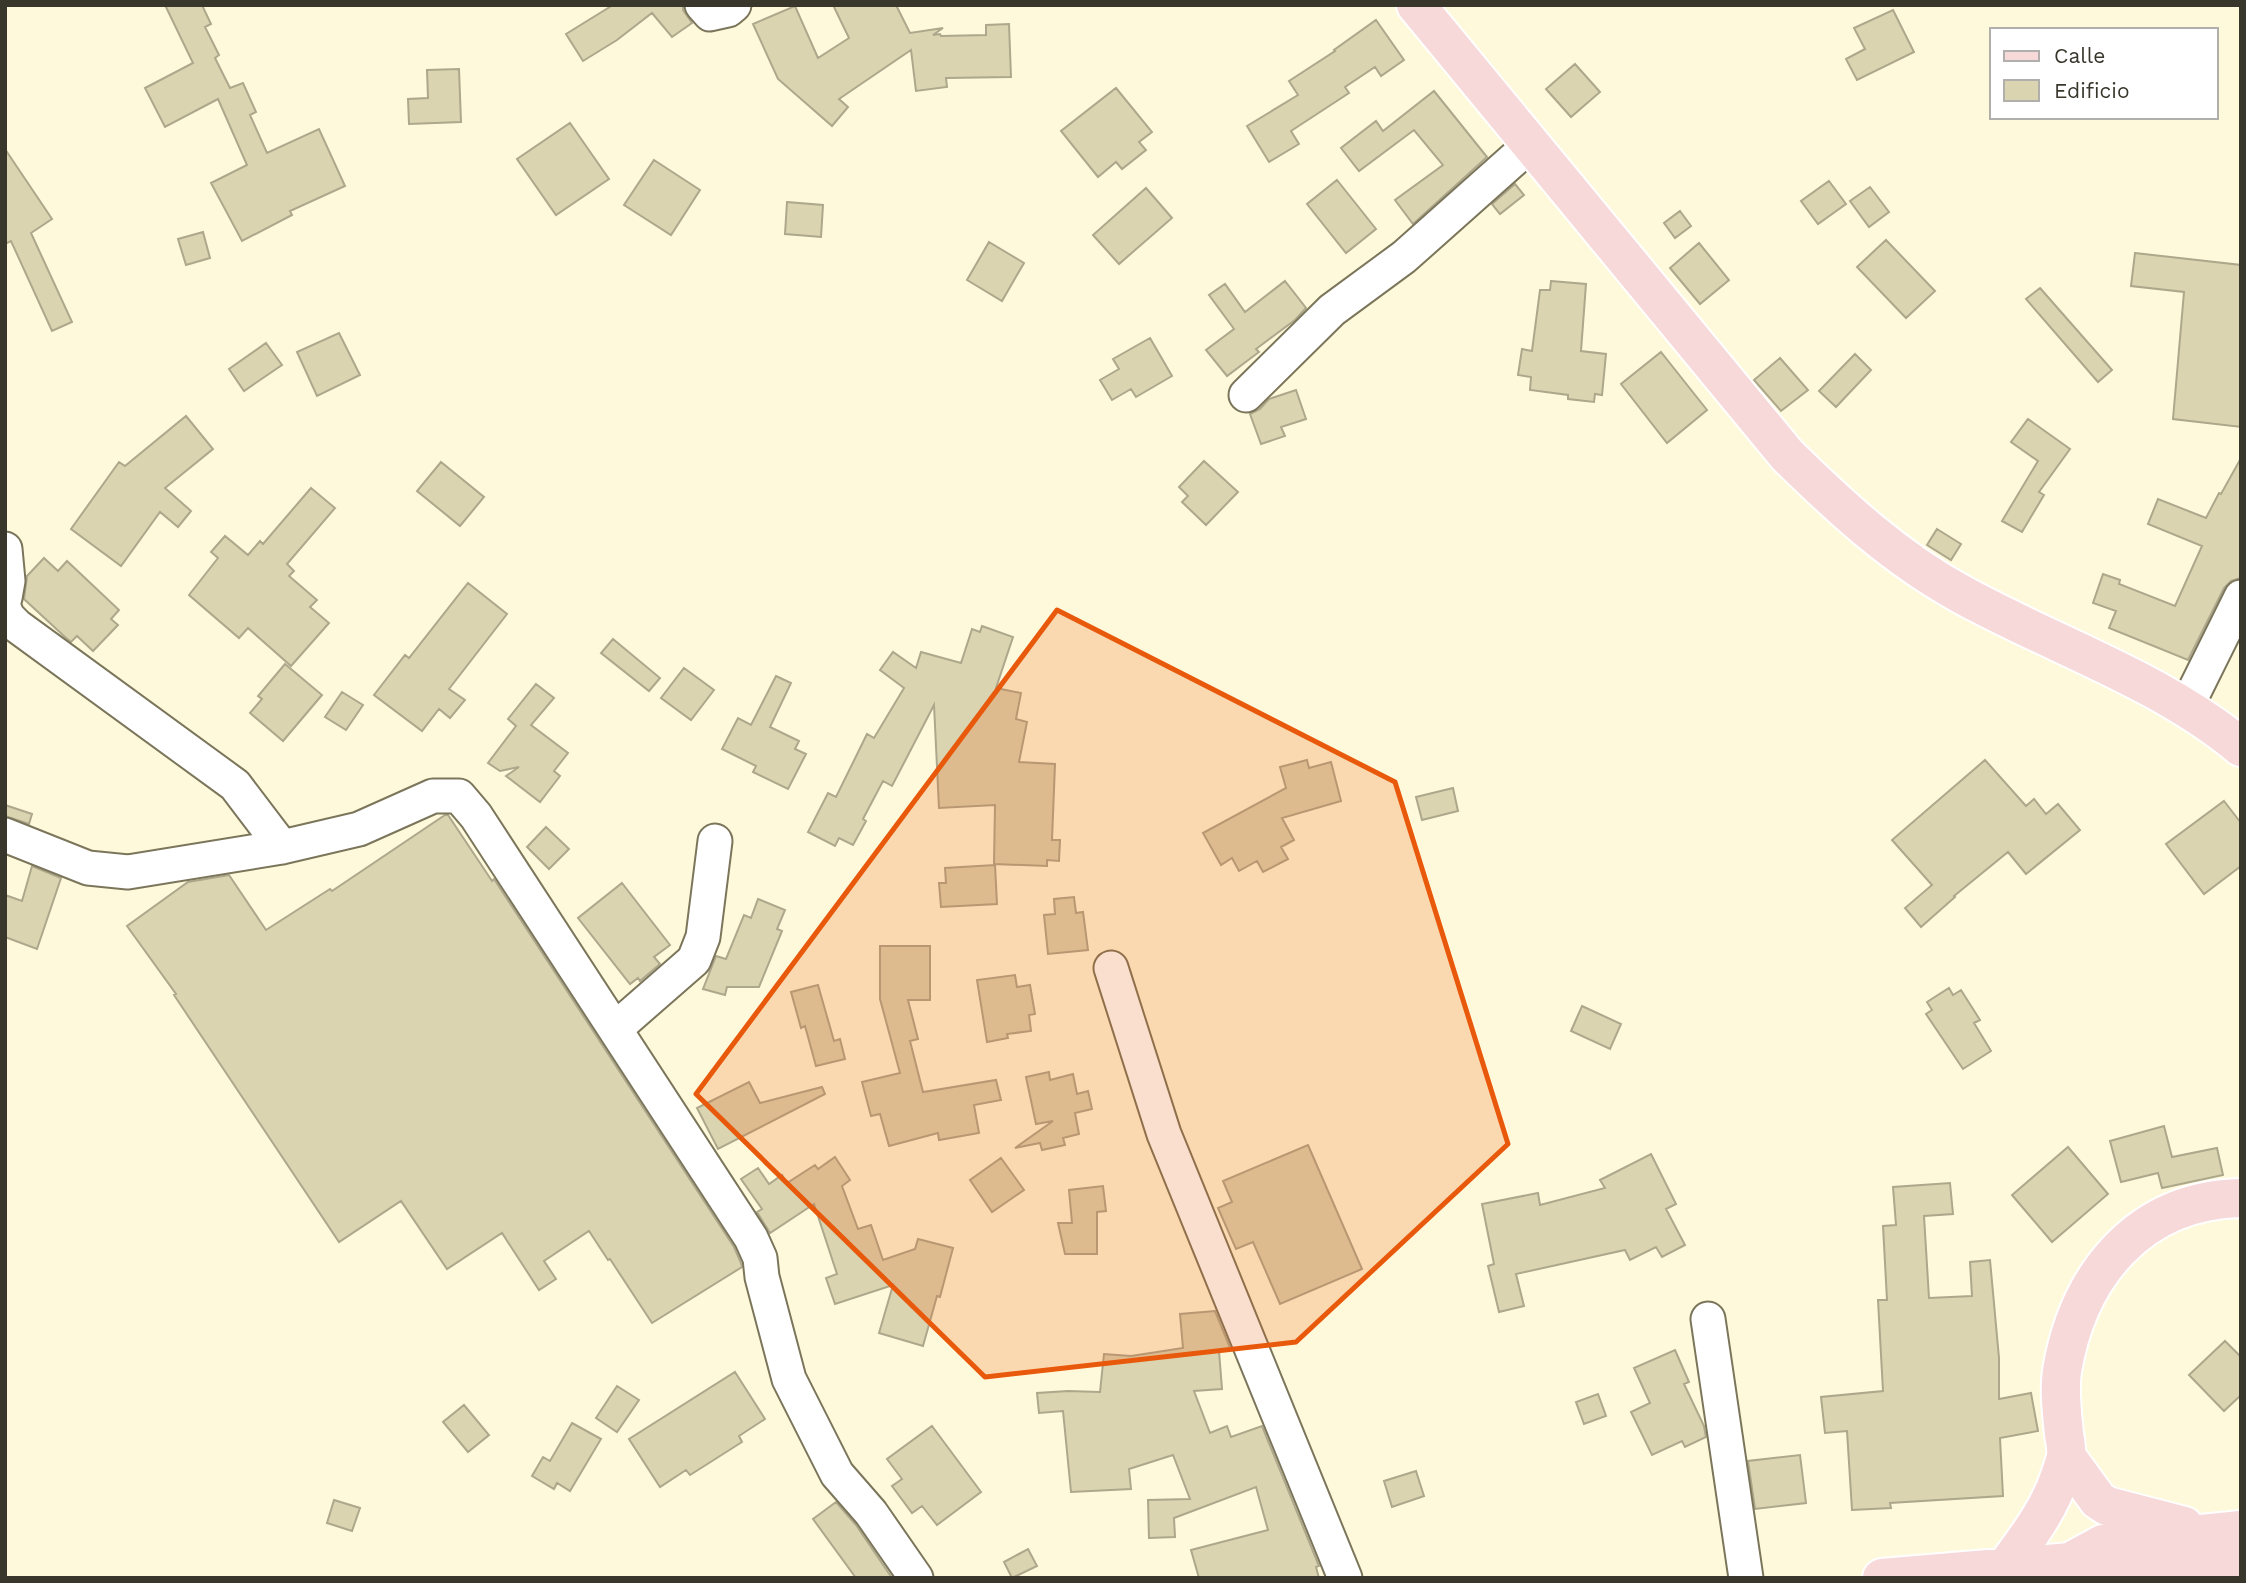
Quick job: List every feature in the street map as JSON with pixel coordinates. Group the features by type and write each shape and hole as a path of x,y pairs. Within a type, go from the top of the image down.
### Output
{"main road":[{"path":"1416,5 1787,455 1827,494 1870,532 1958,593 2186,708 2241,747"},
{"path":"2006,1567 2048,1507 2066,1456 2061,1402 2062,1372 2078,1313 2093,1281 2126,1241 2153,1222 2179,1209 2200,1203 2241,1198"},
{"path":"2066,1456 2098,1500 2107,1506 2120,1511 2225,1531"},
{"path":"2070,1562 2104,1544 2225,1531"},
{"path":"1882,1578 2070,1562 2109,1575 2241,1566"}],"street":[{"path":"702,5 710,14 728,10 734,5"},
{"path":"1246,395 1332,310 1404,257 1531,144"},
{"path":"5,549 8,581 5,598"},
{"path":"2186,708 2241,597"},
{"path":"5,610 17,626 235,785 282,847"},
{"path":"5,835 88,868 106,872 128,872 282,847 359,829 433,796 459,796 476,816 751,1238 760,1258 762,1276 789,1379 837,1474 871,1513 916,1578"},
{"path":"615,1029 694,960 703,937 715,841"},
{"path":"1111,968 1164,1134 1345,1578"},
{"path":"1708,1319 1745,1578"}],"highlighted area":[{"path":"1057,610 1395,782 1508,1144 1296,1342 985,1377 696,1094"}],"building":[{"path":"165,5 202,5 211,24 205,27 219,55 215,58 230,88 243,83 256,112 250,115 267,153 319,129 345,186 290,211 292,215 242,241 211,183 247,165 218,99 165,127 145,88 193,63"},
{"path":"613,5 683,5 683,10 692,23 672,37 652,13 617,40 583,61 566,34"},
{"path":"833,5 896,5 910,33 943,28 933,35 986,35 986,25 1009,24 1011,77 946,78 947,87 916,91 911,50 839,99 848,107 832,126 778,79 753,24 795,6 818,58 849,38"},
{"path":"1893,10 1914,52 1857,80 1846,59 1865,49 1854,28"},
{"path":"1376,20 1404,60 1381,76 1375,67 1345,87 1349,93 1291,131 1299,144 1269,162 1247,126 1298,95 1289,81"},
{"path":"1575,64 1600,92 1571,117 1546,89"},
{"path":"459,69 461,122 409,124 408,99 428,98 427,70"},
{"path":"1116,88 1152,132 1139,142 1146,150 1122,169 1116,162 1098,177 1061,131"},
{"path":"1434,91 1487,157 1413,224 1395,200 1443,165 1414,130 1359,171 1341,148 1376,121 1383,131"},
{"path":"570,123 609,179 556,215 517,159"},
{"path":"5,149 52,219 31,233 72,322 52,331 11,241 5,244"},
{"path":"654,160 700,190 671,235 624,205"},
{"path":"1337,180 1376,229 1346,253 1307,204"},
{"path":"1829,181 1846,204 1818,224 1801,201"},
{"path":"1515,184 1524,195 1500,214 1492,204"},
{"path":"1870,187 1889,212 1869,227 1850,201"},
{"path":"1146,188 1172,218 1119,264 1093,235"},
{"path":"787,202 823,205 821,237 785,234"},
{"path":"1680,211 1691,226 1675,238 1664,223"},
{"path":"203,232 210,258 186,265 178,239"},
{"path":"1886,240 1935,291 1906,318 1857,267"},
{"path":"989,242 1024,263 1002,301 967,280"},
{"path":"1699,243 1729,280 1700,304 1670,268"},
{"path":"2135,253 2241,265 2241,427 2173,419 2184,292 2131,286"},
{"path":"1285,281 1306,308 1295,320 1256,349 1259,352 1227,376 1206,350 1234,329 1209,295 1225,284 1245,312"},
{"path":"1551,281 1586,284 1581,351 1606,354 1602,395 1595,394 1594,402 1530,390 1531,377 1518,375 1522,349 1532,351 1540,290 1550,290"},
{"path":"2040,288 2112,370 2098,382 2026,299"},
{"path":"339,333 360,375 317,396 297,352"},
{"path":"1150,338 1172,376 1136,397 1131,389 1112,400 1100,380 1119,369 1113,359"},
{"path":"266,343 282,365 244,391 229,369"},
{"path":"1661,352 1707,410 1667,443 1621,384"},
{"path":"1855,354 1871,370 1836,407 1819,391"},
{"path":"1780,358 1808,390 1781,411 1754,380"},
{"path":"1296,390 1306,419 1281,427 1285,436 1261,444 1250,414 1260,409 1269,399"},
{"path":"186,416 213,449 165,488 191,511 178,527 160,512 121,566 71,529 119,462 125,466"},
{"path":"2028,419 2070,449 2039,492 2044,495 2022,532 2002,521 2038,461 2011,442"},
{"path":"2241,458 2241,578 2231,581 2224,588 2188,660 2109,628 2116,611 2093,603 2103,574 2120,580 2119,584 2175,606 2202,546 2148,524 2158,499 2206,518"},
{"path":"1204,461 1238,492 1206,525 1182,502 1188,496 1179,487"},
{"path":"441,462 484,497 460,526 417,491"},
{"path":"311,488 335,508 287,564 294,571 289,576 317,600 310,607 329,623 291,666 248,628 239,638 189,595 218,558 211,552 225,536 248,555 260,541 263,544"},
{"path":"1937,529 1961,544 1951,560 1927,545"},
{"path":"44,558 58,571 67,561 119,610 111,619 118,625 93,651 77,636 71,642 24,599 27,576"},
{"path":"468,583 507,614 449,689 465,700 450,718 439,709 422,731 374,695 405,655 409,658"},
{"path":"982,626 1013,637 996,688 1021,693 1016,719 1027,722 1019,762 1055,764 1052,840 1060,840 1059,861 1047,860 1047,866 994,864 995,805 939,808 934,705 892,786 883,781 853,845 839,838 835,846 808,832 828,793 836,797 867,734 874,738 904,688 880,670 893,652 916,668 921,652 961,663 972,629 980,632"},
{"path":"613,639 660,678 649,691 601,653"},
{"path":"285,664 322,695 283,741 250,713 262,699 258,696"},
{"path":"684,668 714,690 691,720 661,698"},
{"path":"776,676 791,683 770,727 799,741 795,749 806,754 788,789 753,772 756,766 722,749 738,718 751,725"},
{"path":"536,684 554,698 531,725 568,753 554,771 560,776 540,802 506,776 519,767 500,771 488,763 516,726 508,719"},
{"path":"342,692 363,705 346,730 325,717"},
{"path":"1307,760 1309,768 1331,762 1341,801 1282,818 1294,840 1281,847 1288,859 1263,872 1257,861 1239,871 1232,858 1221,865 1203,833 1286,788 1280,767"},
{"path":"1985,760 2026,806 2034,799 2046,814 2058,804 2080,830 2026,874 2008,852 1921,927 1905,908 1932,885 1892,840"},
{"path":"1453,788 1458,811 1422,820 1416,797"},
{"path":"2224,801 2241,823 2241,866 2204,894 2166,844"},
{"path":"5,805 32,814 29,824 5,816"},
{"path":"448,815 492,881 494,879 734,1247 741,1263 742,1267 652,1323 589,1231 544,1261 556,1279 539,1290 502,1233 447,1269 401,1201 339,1242 174,995 176,994 127,926 188,882 229,875 266,930 330,889 332,891"},
{"path":"546,827 569,849 549,869 527,847"},
{"path":"995,865 997,904 941,907 939,883 946,883 945,868"},
{"path":"32,866 61,878 37,949 5,937 5,895 22,901"},
{"path":"622,883 670,945 654,957 660,964 640,981 638,978 630,984 578,918"},
{"path":"1074,897 1076,913 1083,912 1088,950 1048,954 1044,915 1055,914 1054,899"},
{"path":"758,899 785,910 777,929 782,931 759,987 727,987 725,995 703,989 716,956 726,959 744,915 751,918"},
{"path":"880,946 930,946 930,1000 908,1000 918,1039 910,1041 923,1092 996,1080 1001,1100 974,1105 979,1133 939,1140 938,1133 889,1146 880,1114 871,1116 862,1082 900,1073 880,999"},
{"path":"1015,975 1017,987 1030,985 1035,1014 1029,1015 1031,1031 1007,1034 1008,1038 987,1042 977,980"},
{"path":"818,985 834,1041 840,1039 845,1059 816,1066 805,1026 801,1028 791,992"},
{"path":"1949,988 1953,995 1961,990 1980,1020 1974,1023 1991,1051 1963,1069 1926,1014 1932,1010 1927,1002"},
{"path":"1582,1006 1621,1024 1610,1049 1571,1031"},
{"path":"1049,1072 1050,1080 1073,1074 1077,1094 1088,1091 1092,1109 1075,1113 1079,1134 1063,1138 1065,1145 1042,1150 1040,1143 1015,1148 1053,1121 1036,1124 1026,1077"},
{"path":"749,1082 760,1103 822,1087 825,1094 718,1149 697,1108"},
{"path":"2164,1126 2172,1157 2217,1148 2223,1175 2162,1188 2158,1173 2121,1182 2110,1141"},
{"path":"1308,1145 1362,1269 1280,1304 1253,1242 1236,1249 1218,1208 1232,1202 1223,1181"},
{"path":"2068,1147 2108,1194 2052,1242 2012,1195"},
{"path":"1651,1154 1676,1204 1666,1209 1685,1245 1662,1257 1656,1247 1630,1260 1625,1250 1516,1274 1524,1306 1499,1312 1488,1266 1494,1264 1482,1204 1538,1193 1540,1205 1605,1188 1600,1180"},
{"path":"835,1157 850,1180 842,1186 858,1229 871,1225 883,1260 915,1249 918,1239 953,1248 923,1346 879,1333 893,1285 835,1304 826,1278 837,1274 814,1204 770,1233 757,1212 762,1209 741,1179 758,1168 769,1184 782,1175 787,1183 815,1165 818,1169"},
{"path":"1001,1158 1024,1190 992,1212 970,1180"},
{"path":"1950,1183 1953,1214 1924,1216 1929,1298 1972,1296 1970,1262 1990,1260 1999,1358 1999,1399 2031,1393 2038,1431 2000,1438 2003,1496 1890,1503 1891,1508 1852,1510 1847,1431 1825,1433 1821,1397 1883,1391 1878,1300 1887,1300 1883,1226 1896,1225 1893,1187"},
{"path":"1103,1186 1106,1211 1097,1212 1097,1254 1065,1254 1058,1223 1072,1223 1069,1190"},
{"path":"1215,1311 1231,1350 1219,1351 1222,1389 1194,1391 1210,1433 1227,1426 1231,1437 1262,1426 1319,1566 1316,1567 1319,1578 1199,1578 1191,1550 1268,1530 1256,1487 1174,1518 1175,1537 1149,1538 1148,1500 1190,1499 1173,1455 1129,1469 1131,1489 1071,1492 1063,1411 1039,1413 1037,1393 1100,1392 1104,1354 1131,1356 1183,1348 1180,1314"},
{"path":"2225,1341 2241,1357 2241,1395 2224,1411 2189,1375"},
{"path":"1675,1350 1689,1382 1684,1384 1704,1426 1706,1437 1685,1447 1682,1441 1652,1455 1631,1412 1650,1403 1634,1368"},
{"path":"735,1372 765,1419 739,1436 742,1442 690,1475 686,1470 660,1487 629,1439"},
{"path":"617,1386 639,1400 617,1432 596,1418"},
{"path":"1598,1394 1606,1416 1584,1424 1576,1402"},
{"path":"464,1405 489,1435 468,1452 443,1422"},
{"path":"572,1423 601,1439 570,1491 557,1483 554,1489 532,1476 543,1457 550,1461"},
{"path":"932,1426 981,1492 937,1525 922,1506 912,1513 892,1486 902,1479 887,1459"},
{"path":"1800,1455 1806,1503 1755,1509 1748,1461"},
{"path":"1416,1471 1424,1496 1392,1507 1384,1481"},
{"path":"334,1500 360,1508 352,1531 327,1523"},
{"path":"836,1502 856,1525 892,1578 856,1578 813,1519"},
{"path":"1028,1549 1037,1566 1012,1578 1004,1562"}]}
